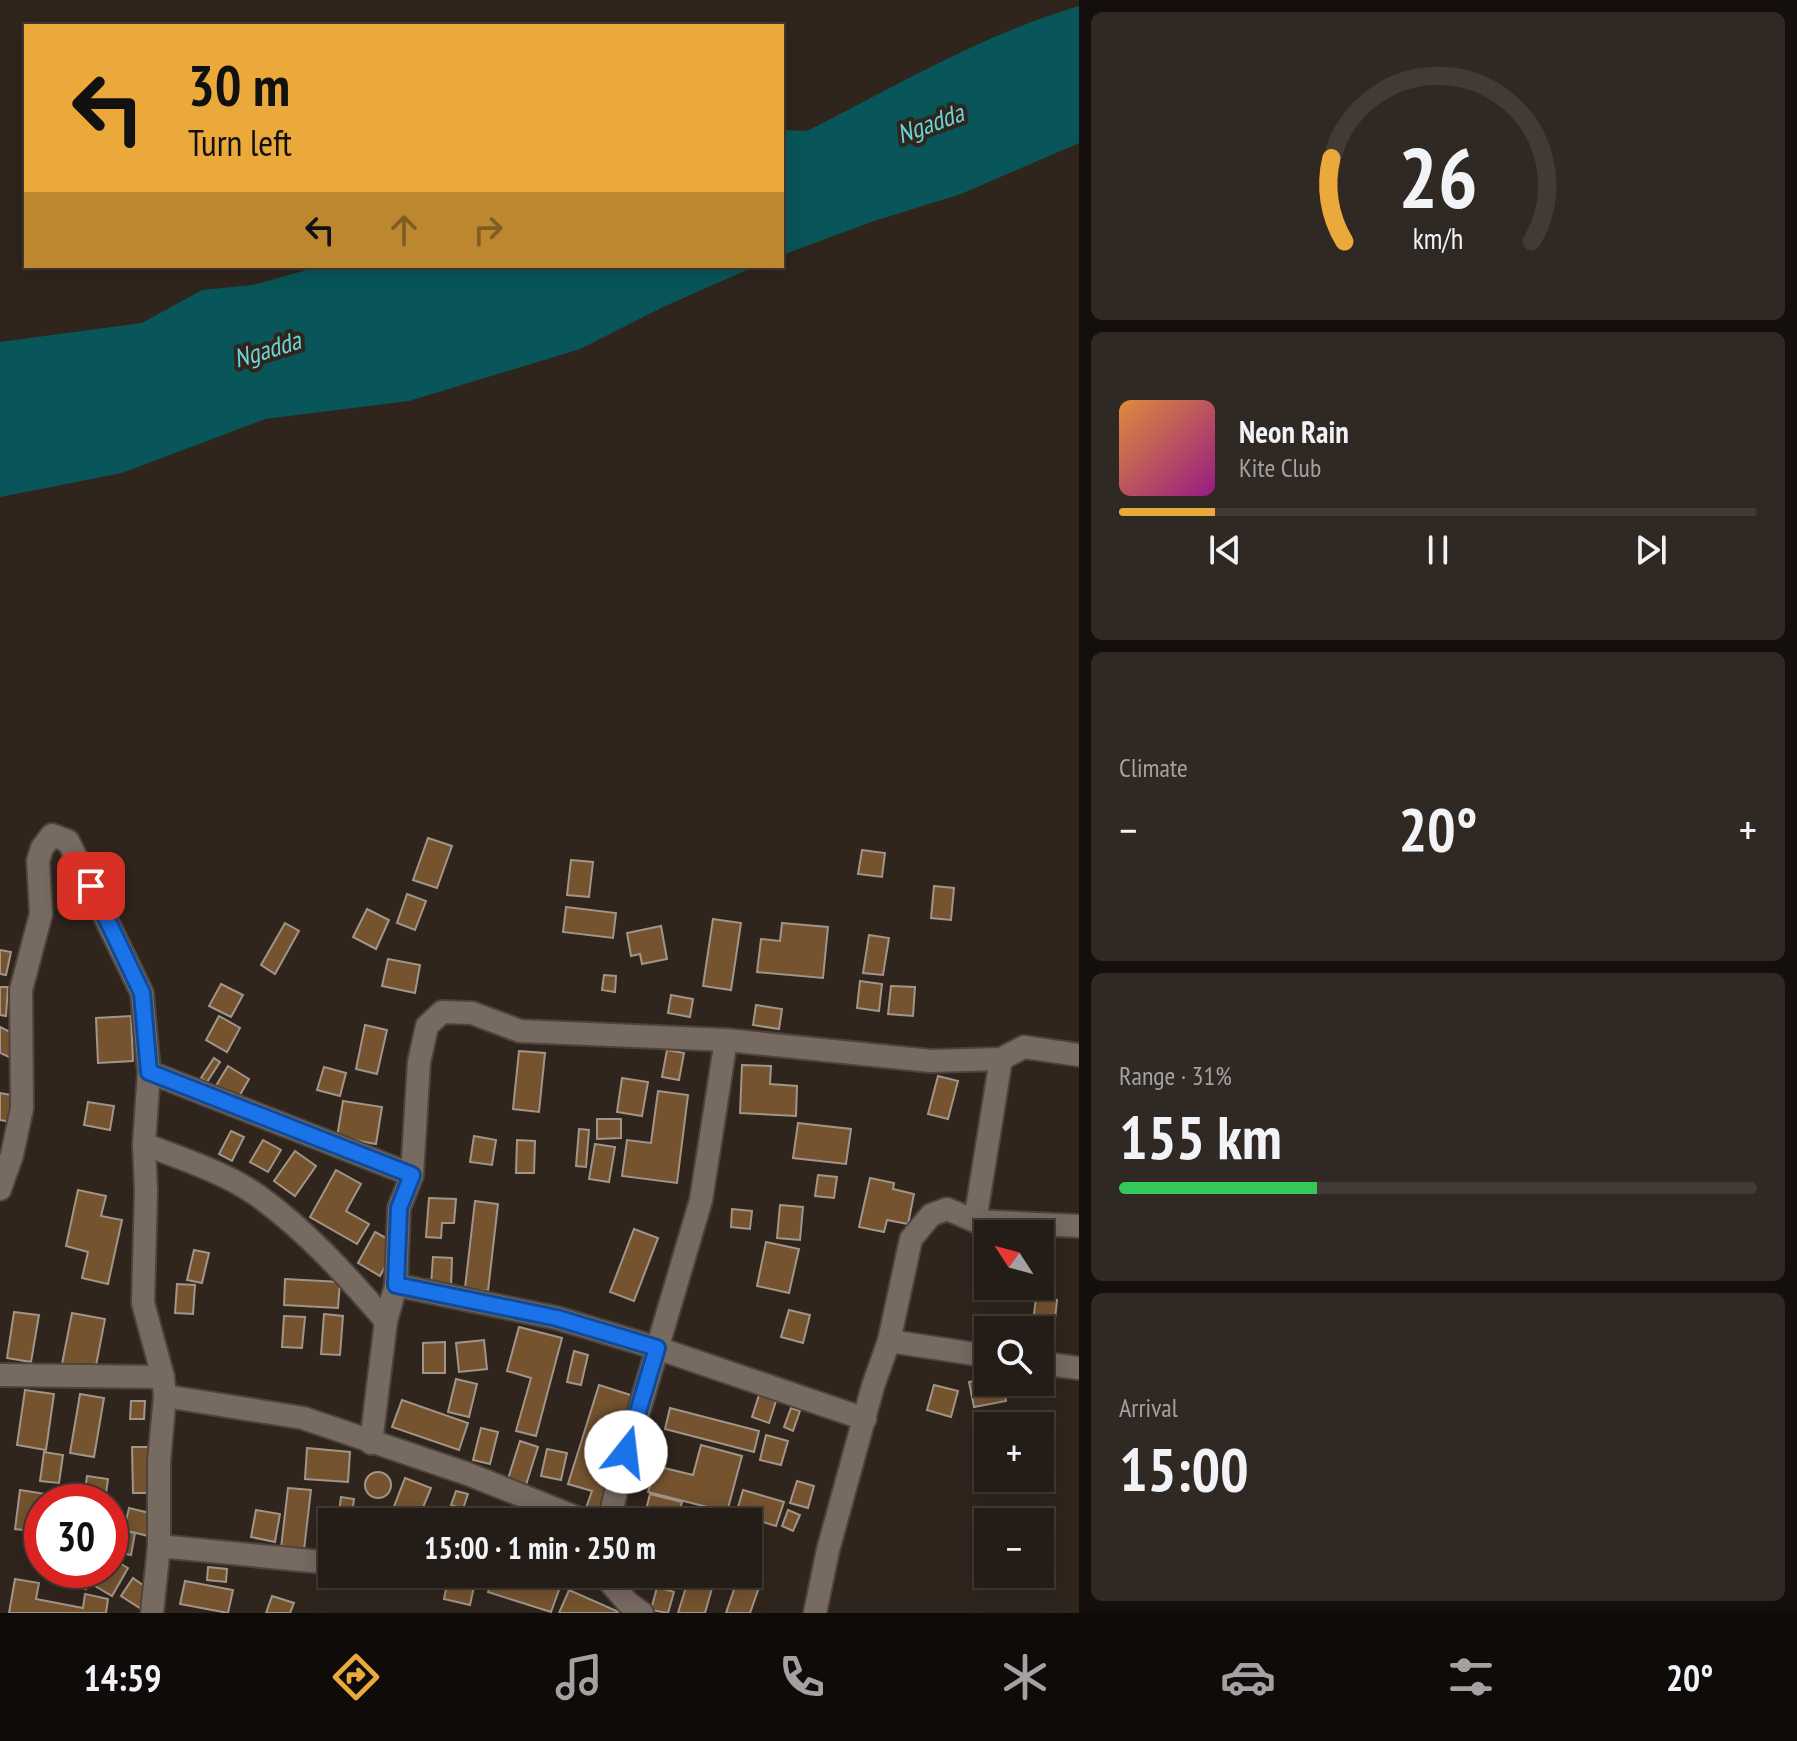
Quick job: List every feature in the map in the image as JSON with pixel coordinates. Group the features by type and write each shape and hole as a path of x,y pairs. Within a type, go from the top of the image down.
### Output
{"street":[{"path":"0,1189 12,1155 22,1108 21,990 41,914 38,861 42,848 52,835 68,841 142,993 149,1072 144,1144 143,1303 164,1387 159,1461 159,1546 152,1613"},
{"path":"371,1443 386,1321 396,1285 399,1208 412,1175 419,1062 427,1026 442,1012 472,1013 520,1031 726,1040 931,1061 1001,1059 1024,1047 1079,1055"},
{"path":"612,1508 701,1200 726,1040"},
{"path":"975,1220 1001,1059"},
{"path":"149,1072 412,1175"},
{"path":"144,1144 209,1169 257,1195 336,1264 386,1321"},
{"path":"815,1613 828,1550 889,1341 911,1239 931,1215 947,1209 974,1221"},
{"path":"1054,1225 1079,1226"},
{"path":"396,1285 557,1318 657,1348 865,1419"},
{"path":"889,1341 974,1354"},
{"path":"1054,1365 1079,1368"},
{"path":"0,1375 164,1387 303,1418 468,1474 553,1508"},
{"path":"159,1546 318,1562"},
{"path":"615,1588 642,1613"}],"water":[{"name":"Ngadda","path":"1079,6 1079,143 961,194 874,221 784,254 784,130 807,131 974,46"},
{"name":"Ngadda","path":"314,268 751,268 663,307 580,349 409,401 265,419 122,473 0,497 0,342 142,323 202,290 253,285"}],"building":[{"path":"428,838 452,846 437,888 413,880"},
{"path":"862,850 885,853 882,877 858,874"},
{"path":"571,860 593,862 589,897 567,895"},
{"path":"934,886 954,888 951,920 931,918"},
{"path":"407,894 426,901 415,930 397,923"},
{"path":"566,907 616,913 613,938 563,932"},
{"path":"367,909 389,920 376,949 353,937"},
{"path":"713,919 741,923 731,990 703,986"},
{"path":"285,923 299,931 275,974 261,965"},
{"path":"782,923 828,927 823,978 757,972 761,939 780,941"},
{"path":"661,926 667,959 642,964 640,954 631,956 627,933"},
{"path":"869,935 889,938 883,975 863,973"},
{"path":"0,950 11,952 6,975 0,974"},
{"path":"388,959 420,965 415,993 382,986"},
{"path":"604,975 616,976 615,992 602,990"},
{"path":"860,981 882,984 879,1011 857,1008"},
{"path":"221,984 243,995 231,1017 209,1006"},
{"path":"891,986 915,987 913,1016 888,1014"},
{"path":"0,987 8,987 6,1016 0,1015"},
{"path":"671,995 693,999 690,1017 668,1013"},
{"path":"756,1005 782,1009 779,1029 753,1025"},
{"path":"131,1016 133,1061 98,1063 96,1018"},
{"path":"219,1016 240,1028 227,1052 206,1040"},
{"path":"365,1025 387,1030 377,1074 356,1069"},
{"path":"0,1027 20,1037 9,1057 0,1053"},
{"path":"667,1050 684,1053 679,1080 662,1077"},
{"path":"519,1051 545,1053 539,1112 513,1109"},
{"path":"214,1058 220,1062 207,1082 201,1078"},
{"path":"742,1065 771,1066 770,1084 797,1086 796,1116 740,1113"},
{"path":"228,1066 249,1079 236,1102 214,1089"},
{"path":"324,1067 346,1073 340,1096 317,1090"},
{"path":"938,1076 958,1081 948,1119 928,1114"},
{"path":"622,1078 648,1082 642,1116 617,1112"},
{"path":"658,1091 688,1095 677,1183 622,1176 627,1140 651,1143"},
{"path":"0,1093 17,1096 12,1122 0,1120"},
{"path":"343,1101 382,1107 376,1144 337,1137"},
{"path":"88,1102 114,1106 110,1130 84,1125"},
{"path":"597,1119 621,1119 621,1138 597,1139"},
{"path":"798,1123 851,1129 846,1164 793,1158"},
{"path":"579,1129 589,1130 586,1167 576,1166"},
{"path":"231,1131 244,1137 232,1161 219,1154"},
{"path":"474,1136 496,1140 492,1165 470,1162"},
{"path":"263,1140 281,1150 268,1172 250,1162"},
{"path":"517,1140 535,1141 534,1173 516,1173"},
{"path":"595,1144 615,1147 609,1182 589,1179"},
{"path":"295,1151 316,1166 295,1196 274,1181"},
{"path":"336,1170 361,1184 346,1211 369,1224 357,1244 310,1217"},
{"path":"818,1175 837,1177 834,1198 815,1196"},
{"path":"870,1178 894,1183 893,1189 914,1194 908,1224 887,1220 884,1232 859,1227"},
{"path":"78,1190 106,1196 101,1216 122,1220 108,1284 82,1278 88,1252 66,1246"},
{"path":"429,1198 456,1199 454,1223 442,1223 441,1238 426,1237"},
{"path":"475,1201 498,1204 488,1291 465,1288"},
{"path":"780,1205 803,1207 800,1240 777,1238"},
{"path":"732,1209 752,1211 750,1229 731,1227"},
{"path":"634,1229 658,1238 634,1301 610,1292"},
{"path":"375,1232 397,1244 380,1276 358,1263"},
{"path":"766,1242 799,1249 789,1293 757,1286"},
{"path":"194,1250 209,1253 202,1283 187,1280"},
{"path":"433,1257 452,1258 451,1287 431,1286"},
{"path":"285,1279 340,1282 338,1308 284,1305"},
{"path":"177,1284 195,1285 193,1314 175,1313"},
{"path":"1036,1300 1057,1300 1054,1328 1054,1316 1034,1316"},
{"path":"789,1310 810,1315 803,1343 781,1337"},
{"path":"14,1312 39,1315 31,1362 7,1358"},
{"path":"72,1313 105,1319 95,1371 62,1364"},
{"path":"324,1314 343,1316 340,1355 321,1354"},
{"path":"284,1316 305,1317 302,1348 282,1347"},
{"path":"519,1327 562,1338 536,1436 516,1431 531,1378 507,1371"},
{"path":"484,1340 487,1369 459,1372 456,1343"},
{"path":"445,1342 445,1373 423,1373 423,1343"},
{"path":"574,1351 588,1355 581,1385 567,1382"},
{"path":"456,1379 477,1384 469,1417 448,1412"},
{"path":"974,1381 974,1396 1005,1396 1006,1401 974,1407 969,1382"},
{"path":"599,1385 640,1398 605,1508 586,1508 592,1491 568,1484"},
{"path":"934,1385 958,1391 951,1417 927,1410"},
{"path":"25,1390 54,1394 46,1450 17,1445"},
{"path":"80,1394 104,1398 94,1457 70,1453"},
{"path":"759,1395 776,1401 769,1423 752,1417"},
{"path":"402,1400 468,1423 459,1450 392,1427"},
{"path":"131,1401 145,1401 144,1419 130,1419"},
{"path":"670,1408 759,1431 754,1452 665,1429"},
{"path":"791,1408 800,1411 793,1431 784,1427"},
{"path":"481,1428 498,1432 490,1464 473,1460"},
{"path":"766,1435 788,1441 781,1465 760,1460"},
{"path":"520,1441 538,1447 525,1488 507,1482"},
{"path":"701,1445 742,1456 728,1508 711,1508 648,1492 656,1466 693,1475"},
{"path":"132,1447 155,1447 155,1493 133,1493"},
{"path":"307,1448 350,1452 348,1482 305,1479"},
{"path":"547,1449 567,1453 561,1480 541,1476"},
{"path":"44,1452 63,1455 59,1483 40,1481"},
{"path":"378,1472 387,1476 391,1485 387,1494 378,1498 369,1494 365,1485 369,1476"},
{"path":"87,1476 108,1479 107,1484 86,1484"},
{"path":"405,1478 431,1488 423,1508 393,1508"},
{"path":"797,1481 814,1486 808,1508 790,1503"},
{"path":"288,1488 311,1490 304,1550 281,1548"},
{"path":"20,1490 24,1491 24,1530 15,1529"},
{"path":"743,1490 784,1502 776,1526 762,1522 762,1508 738,1508"},
{"path":"456,1491 468,1494 463,1508 451,1505"},
{"path":"650,1494 682,1502 680,1508 646,1508"},
{"path":"341,1497 354,1499 353,1508 340,1508"},
{"path":"129,1508 154,1514 148,1536 128,1531"},
{"path":"256,1510 280,1514 275,1542 251,1537"},
{"path":"788,1510 800,1515 793,1531 782,1526"},
{"path":"128,1532 135,1533 131,1555 128,1554"},
{"path":"208,1567 227,1569 226,1582 207,1580"},
{"path":"133,1578 154,1593 143,1610 121,1596"},
{"path":"15,1579 24,1580 24,1588 38,1588 36,1599 83,1608 85,1594 108,1599 106,1613 9,1613"},
{"path":"185,1581 233,1590 228,1613 180,1604"},
{"path":"98,1588 117,1588 112,1596"},
{"path":"446,1588 474,1588 470,1605 444,1599"},
{"path":"489,1588 560,1588 551,1612 488,1592"},
{"path":"657,1588 674,1592 668,1613 651,1610"},
{"path":"686,1588 712,1588 705,1613 678,1613"},
{"path":"735,1588 759,1588 750,1613 726,1613"},
{"path":"569,1590 619,1612 559,1613"},
{"path":"272,1596 294,1603 290,1613 266,1613"}],"route":[{"path":"91,886 142,993 149,1072 412,1175 399,1208 396,1285 557,1318 657,1348 626,1452"}]}
